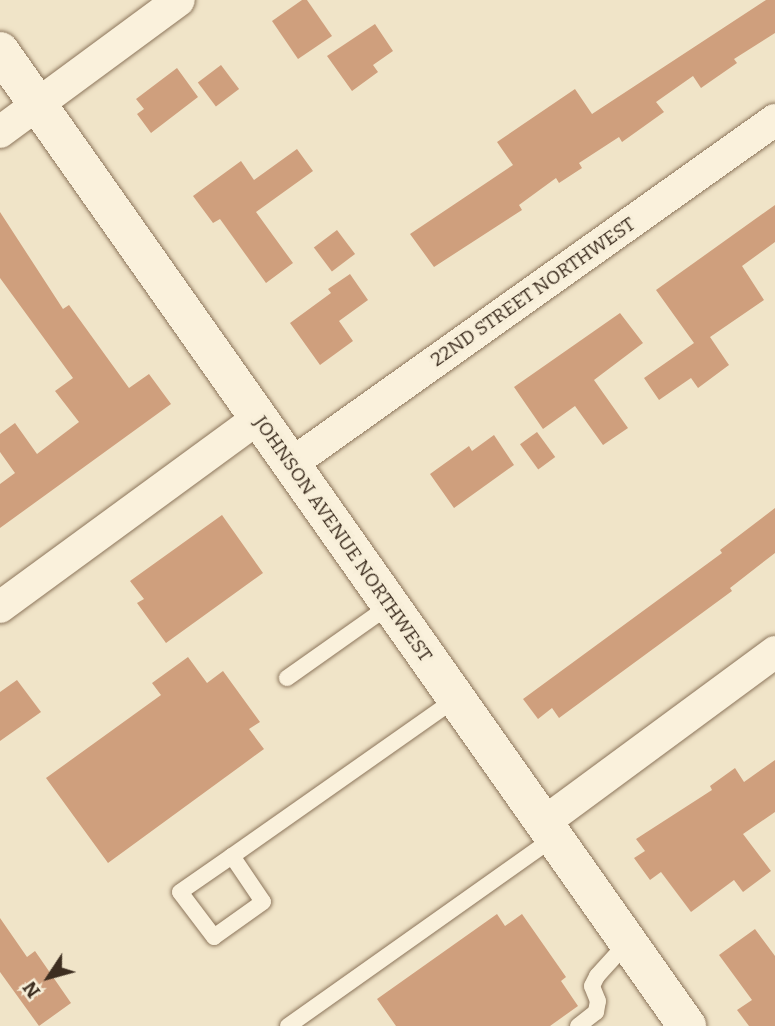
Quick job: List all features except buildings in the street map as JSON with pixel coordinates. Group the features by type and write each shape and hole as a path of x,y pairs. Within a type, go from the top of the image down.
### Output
{"street":[{"path":"0,132 179,0"},
{"name":"JOHNSON AVENUE NORTHWEST","path":"0,51 547,832 687,1026"},
{"name":"22ND STREET NORTHWEST","path":"291,464 775,120"},
{"path":"0,607 258,418"},
{"path":"547,832 775,652"}],"lane":[{"path":"287,678 389,606"},
{"path":"232,856 263,902 214,937 180,892 455,699"},
{"path":"288,1026 547,832"},
{"path":"578,1026 596,1012 598,1001 593,986 597,976 627,943"}]}
